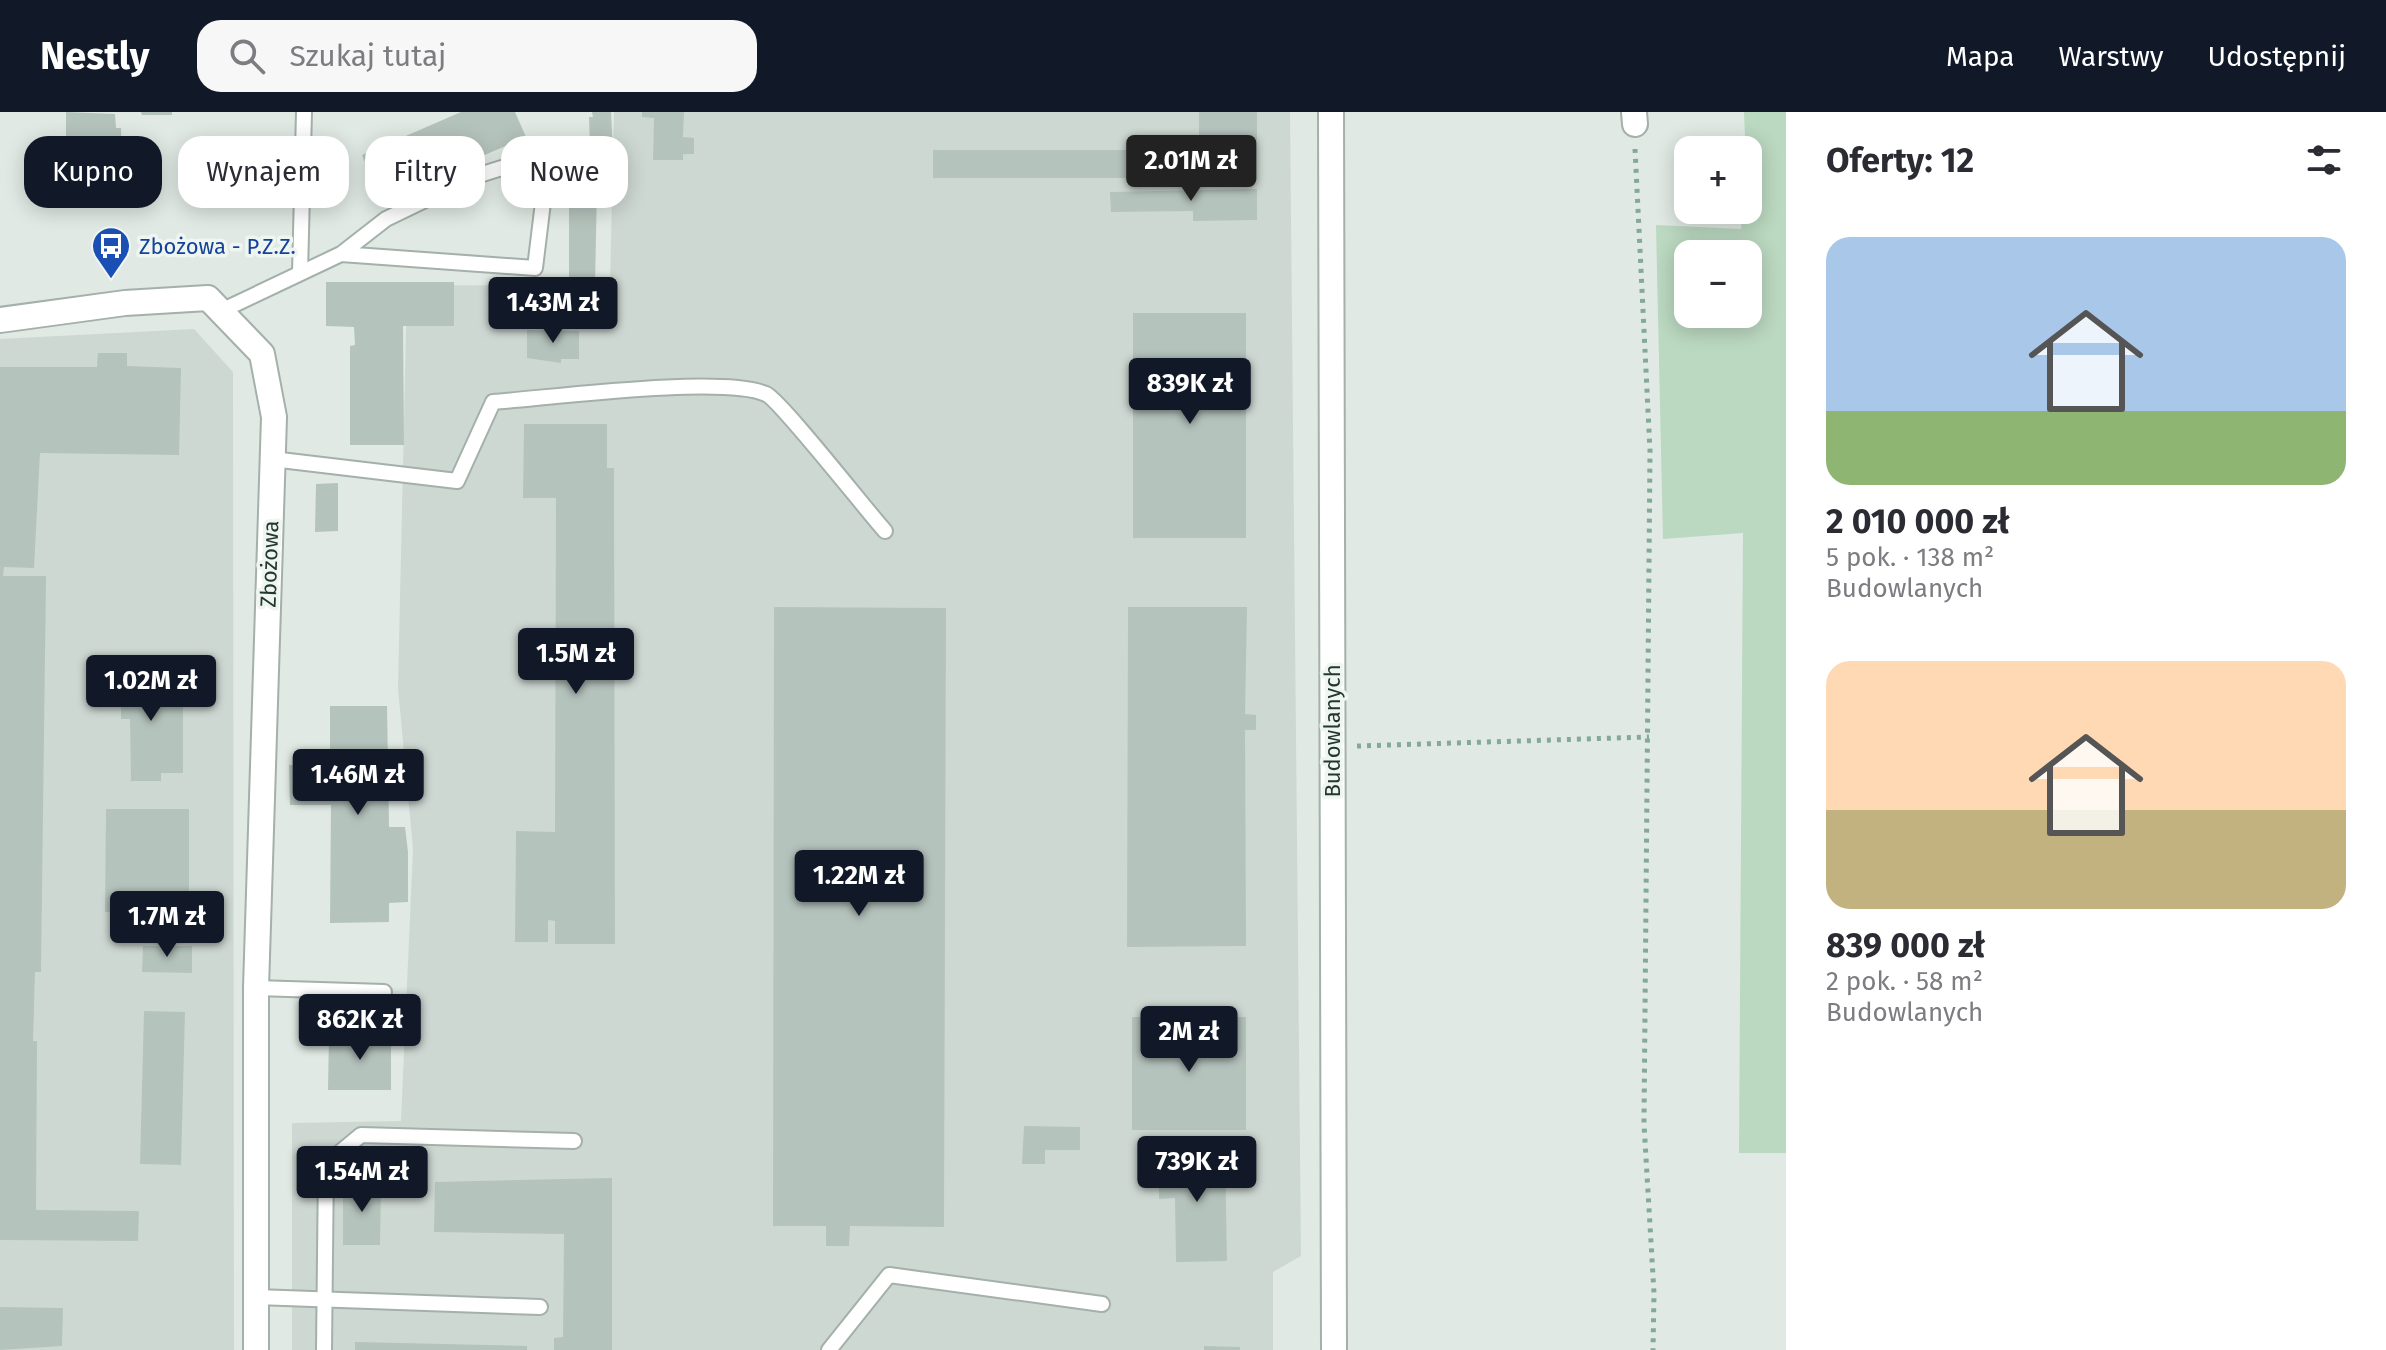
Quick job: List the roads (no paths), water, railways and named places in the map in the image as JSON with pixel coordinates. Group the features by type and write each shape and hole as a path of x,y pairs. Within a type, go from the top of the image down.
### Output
{"street":[{"name":"Budowlanych","path":"1331,112 1334,1350"},
{"name":"Zbożowa","path":"0,320 125,303 208,298 262,354 274,417 256,988 256,1350"}],"lane":[{"path":"300,273 304,112"},
{"path":"221,311 341,254 386,219 473,177 549,153 535,268 341,254"},
{"path":"272,459 457,481 493,402 673,389 737,389 767,394 885,531"},
{"path":"256,988 384,992"},
{"path":"324,1350 326,1164 361,1135 574,1141"},
{"path":"829,1350 889,1275 1102,1304"},
{"path":"256,1297 540,1307"}],"place":[{"name":"Zbożowa - P.Z.Z.","path":"111,280"}]}
